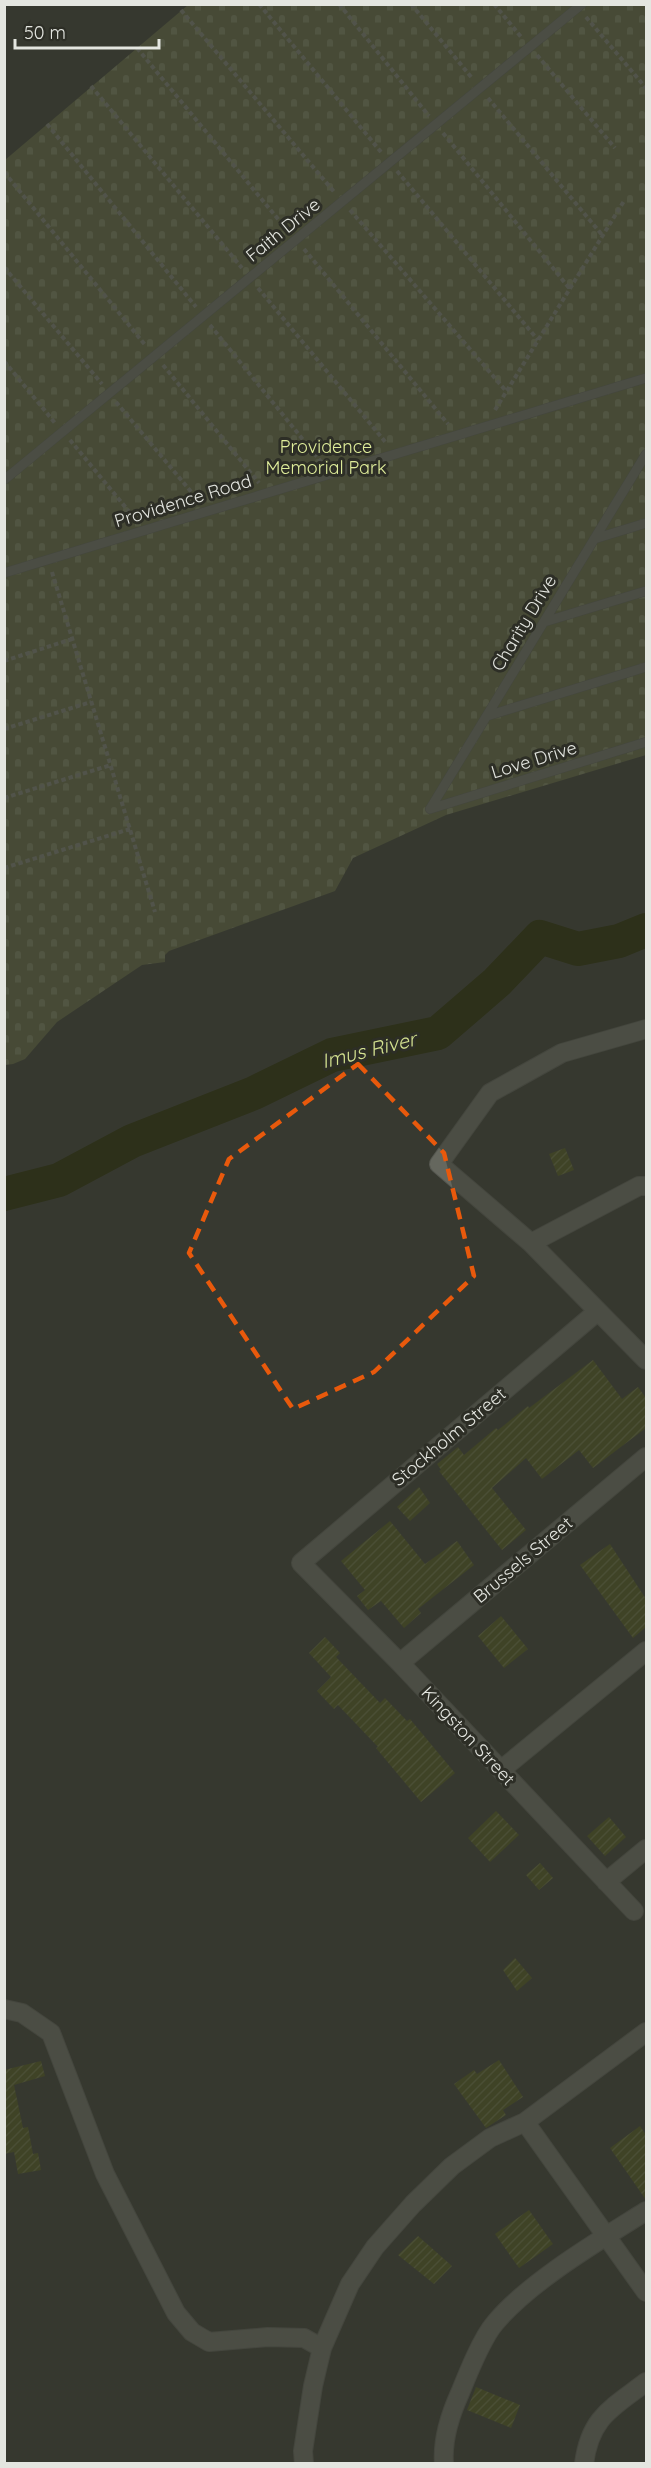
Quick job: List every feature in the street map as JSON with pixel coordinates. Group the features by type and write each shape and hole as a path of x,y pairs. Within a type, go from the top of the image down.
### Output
{"street":[{"path":"646,1029 562,1053 490,1093 439,1164 531,1243 646,1360"},
{"path":"531,1243 639,1186 646,1186"},
{"name":"Stockholm Street","path":"301,1563 598,1311"},
{"name":"Brussels Street","path":"400,1663 646,1457"},
{"name":"Kingston Street","path":"301,1563 400,1663 634,1911"},
{"path":"501,1770 646,1651"},
{"path":"606,1882 646,1849"},
{"path":"4,2009 22,2013 51,2033 105,2174 176,2313 192,2332 209,2342 268,2337 304,2338 322,2348"},
{"path":"304,2463 303,2451 313,2386 322,2348 350,2284 375,2247 413,2204 452,2166 490,2138 525,2122 646,2032"},
{"path":"525,2122 646,2292"},
{"path":"444,2463 443,2451 450,2415 468,2373 494,2324 521,2298 605,2236 646,2211"},
{"path":"584,2463 590,2436 602,2415 646,2382"}],"lane":[{"name":"Faith Drive","path":"4,480 580,6"},
{"name":"Providence Road","path":"4,573 646,378"},
{"name":"Charity Drive","path":"430,809 646,454"},
{"path":"594,539 646,523"},
{"path":"543,622 646,591"},
{"path":"487,716 646,667"},
{"name":"Love Drive","path":"430,809 646,742"}],"path":[{"path":"339,4 570,289"},
{"path":"411,4 603,236"},
{"path":"494,4 615,148"},
{"path":"580,6 646,88"},
{"path":"47,124 330,474"},
{"path":"4,172 267,493"},
{"path":"484,427 624,201"},
{"path":"4,361 144,530"},
{"path":"48,560 155,912"},
{"path":"4,661 72,639"},
{"path":"4,729 91,702"},
{"path":"4,798 111,765"},
{"path":"4,868 130,829"}],"highlighted area":[{"path":"358,1064 444,1153 474,1276 374,1372 293,1409 189,1253 229,1159"}],"green space":[{"name":"Providence Memorial Park","path":"188,5 646,5 646,755 446,815 353,858 335,891 169,951 165,955 165,962 142,965 57,1022 25,1059 5,1065 5,160"}],"building":[{"path":"565,1148 574,1170 558,1176 549,1154"},
{"path":"593,1360 622,1399 638,1387 646,1398 646,1428 593,1468 579,1450 542,1479 526,1458 492,1488 526,1530 502,1550 439,1471 441,1470 437,1464 458,1447 464,1455 496,1428 498,1430"},
{"path":"419,1487 430,1503 410,1521 397,1507"},
{"path":"390,1521 425,1564 457,1541 474,1565 418,1609 421,1613 404,1628 381,1601 368,1610 357,1596 365,1590 341,1561"},
{"path":"610,1544 646,1599 646,1627 633,1638 580,1565"},
{"path":"501,1616 528,1649 504,1668 478,1636"},
{"path":"325,1637 340,1653 336,1657 380,1703 385,1698 407,1721 410,1719 455,1773 421,1802 376,1748 378,1747 338,1705 334,1709 317,1691 331,1677 309,1653"},
{"path":"496,1811 519,1835 490,1862 468,1838"},
{"path":"609,1817 626,1837 605,1856 587,1836"},
{"path":"540,1863 553,1878 539,1890 526,1875"},
{"path":"515,1958 532,1978 517,1991 503,1970"},
{"path":"499,2060 523,2097 503,2110 506,2115 486,2128 454,2084 474,2070 477,2074"},
{"path":"41,2061 45,2076 14,2085 23,2128 28,2127 33,2154 38,2153 41,2170 18,2174 14,2152 4,2154 4,2070"},
{"path":"640,2126 646,2135 646,2200 610,2148"},
{"path":"529,2210 553,2244 519,2268 495,2234"},
{"path":"418,2236 452,2266 434,2284 398,2255"},
{"path":"476,2387 520,2405 511,2428 467,2410"}],"waterway":[{"name":"Imus River","path":"4,1194 59,1180 132,1141 254,1093 332,1055 438,1033 497,982 540,937 578,949 619,941 646,930"}]}
